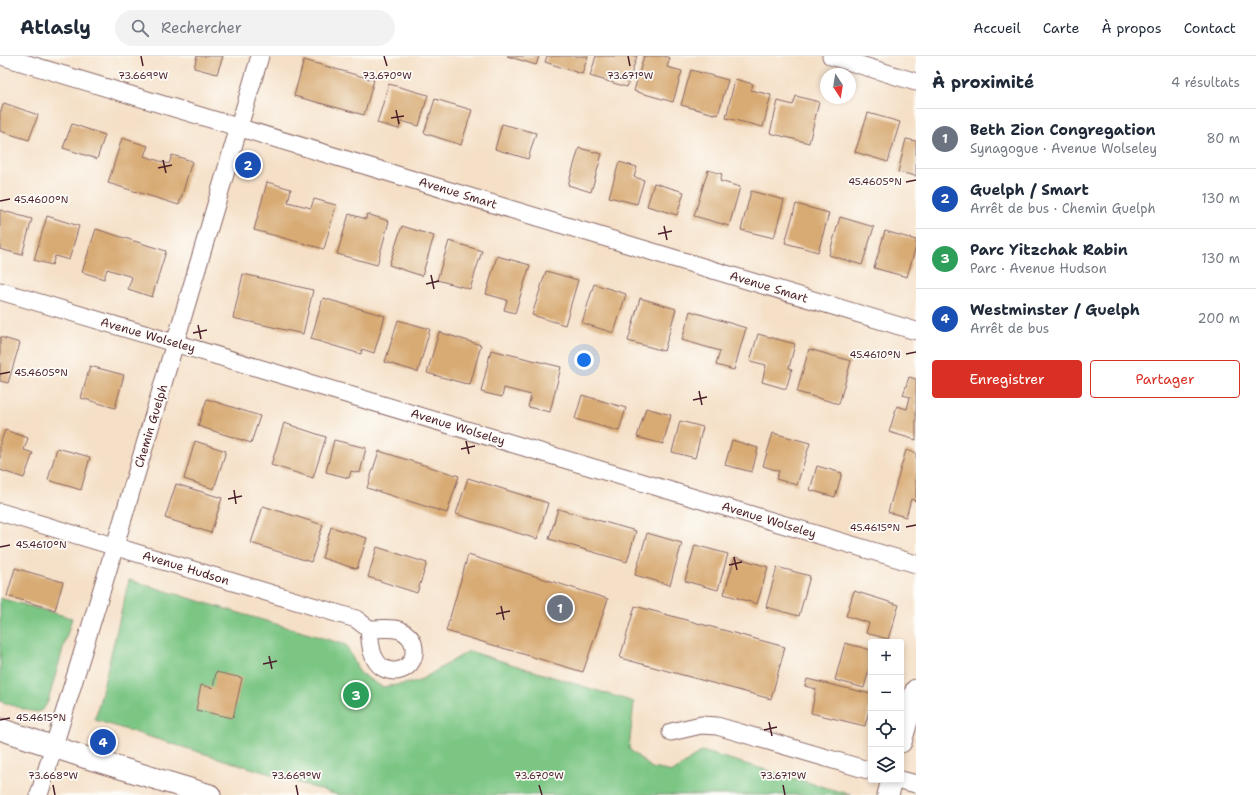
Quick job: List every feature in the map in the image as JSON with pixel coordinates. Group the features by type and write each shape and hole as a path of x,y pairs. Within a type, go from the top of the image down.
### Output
{"street":[{"name":"Avenue Smart","path":"1,56 916,331"},
{"name":"Chemin Guelph","path":"39,795 260,56"},
{"path":"831,56 916,82"},
{"name":"Avenue Wolseley","path":"0,291 916,564"},
{"name":"Avenue Hudson","path":"0,512 356,619 369,629"},
{"path":"904,732 916,690"},
{"path":"671,732 701,725 716,726 868,770"},
{"path":"0,729 86,758 210,795"},
{"path":"904,781 916,784"},
{"path":"888,795 891,783"}],"green space":[{"path":"129,580 346,645 360,673 382,687 417,682 469,651 634,702 629,749 652,768 673,772 702,751 851,795 338,795 95,720"},
{"path":"0,598 72,618 48,701 41,711 29,711 0,701"}],"building":[{"path":"197,56 223,56 217,74 194,68"},
{"path":"507,56 539,56 536,65"},
{"path":"547,56 588,56 582,74 545,62"},
{"path":"596,56 637,56 627,87 590,76"},
{"path":"644,56 664,56 670,58 667,67 682,71 673,102 634,91"},
{"path":"304,60 374,80 364,115 294,96"},
{"path":"691,70 728,80 718,115 681,105"},
{"path":"735,79 753,84 751,90 771,95 763,127 726,118"},
{"path":"389,84 428,95 419,126 401,121 399,129 377,123"},
{"path":"796,96 819,102 809,143 770,133 778,101 793,105"},
{"path":"435,99 472,110 461,145 424,133"},
{"path":"4,103 38,115 29,140 0,131 0,113"},
{"path":"868,113 900,122 888,162 855,152"},
{"path":"72,124 105,135 97,159 63,148"},
{"path":"502,124 536,133 528,159 495,149"},
{"path":"122,138 148,146 144,156 169,164 172,155 192,161 179,205 108,183"},
{"path":"906,139 916,141 916,176 898,172"},
{"path":"579,148 602,154 591,192 568,185"},
{"path":"619,162 637,167 634,177 644,180 637,204 609,197"},
{"path":"708,170 722,174 720,181 740,187 729,226 694,216"},
{"path":"267,182 291,189 288,202 311,208 314,199 336,205 324,249 254,230"},
{"path":"654,183 684,192 677,215 647,206"},
{"path":"751,191 784,200 774,238 741,230"},
{"path":"796,204 829,213 818,252 785,243"},
{"path":"0,210 32,219 22,255 0,249"},
{"path":"349,214 366,219 367,214 389,221 377,265 337,254"},
{"path":"47,216 79,226 69,260 55,256 52,265 34,260"},
{"path":"840,217 874,227 862,265 829,255"},
{"path":"402,226 434,236 422,276 389,265"},
{"path":"96,229 166,251 152,297 128,289 132,277 107,269 104,279 82,272"},
{"path":"885,231 916,240 916,246 907,277 874,268"},
{"path":"449,241 482,251 470,289 437,280"},
{"path":"497,256 530,265 515,313 504,310 507,300 486,294"},
{"path":"546,271 578,280 565,325 532,315"},
{"path":"243,274 313,290 303,334 233,318"},
{"path":"594,284 626,294 614,333 582,323"},
{"path":"323,298 385,316 374,353 362,349 361,354 311,339"},
{"path":"640,298 676,309 664,351 628,341"},
{"path":"690,311 746,328 734,370 716,365 720,351 682,340"},
{"path":"398,320 430,329 418,372 385,362"},
{"path":"439,332 481,345 470,385 427,373"},
{"path":"758,334 795,344 789,368 792,369 786,389 762,382 766,365 750,361"},
{"path":"0,337 20,343 8,383 0,381"},
{"path":"809,349 851,361 839,404 797,392"},
{"path":"491,350 561,367 550,412 528,407 531,395 504,388 502,397 481,392"},
{"path":"90,366 124,375 115,408 81,398"},
{"path":"909,377 916,379 916,440 889,432 897,406 907,409 910,397 903,395"},
{"path":"582,395 626,408 619,431 575,419"},
{"path":"207,399 260,416 251,443 198,426"},
{"path":"646,408 671,415 663,444 637,437"},
{"path":"680,421 703,427 695,458 672,452"},
{"path":"284,423 326,437 313,478 271,465"},
{"path":"5,430 28,438 24,450 33,453 24,478 0,470 0,444"},
{"path":"773,433 810,443 797,485 776,479 779,471 763,466"},
{"path":"334,440 366,448 360,473 351,471 349,478 326,472"},
{"path":"732,440 758,448 752,472 725,465"},
{"path":"195,441 226,451 214,489 184,479"},
{"path":"57,448 90,457 81,490 48,480"},
{"path":"906,450 916,453 916,501 911,499 906,517 888,512"},
{"path":"379,451 459,476 447,513 367,488"},
{"path":"817,466 842,473 835,497 810,490"},
{"path":"468,478 548,503 537,539 456,514"},
{"path":"176,484 222,498 211,533 165,518"},
{"path":"263,506 323,525 311,562 251,543"},
{"path":"558,509 636,531 627,562 549,539"},
{"path":"331,527 367,538 357,569 322,558"},
{"path":"647,533 682,543 670,585 635,575"},
{"path":"695,545 728,554 718,590 685,581"},
{"path":"377,547 427,563 417,593 368,577"},
{"path":"468,555 608,599 583,672 446,631"},
{"path":"735,557 768,567 757,604 724,594"},
{"path":"777,567 810,576 799,616 766,607"},
{"path":"15,568 63,582 55,610 7,596"},
{"path":"854,591 899,605 888,639 866,633 869,623 846,616"},
{"path":"635,606 785,647 771,699 620,658"},
{"path":"845,643 868,649 868,673 864,688 835,680"},
{"path":"216,672 242,678 233,718 196,710 201,685 213,688"},
{"path":"807,679 868,693 868,714 865,726 811,713 816,689 805,686"}],"place":[{"name":"Guelph / Smart","path":"248,165"},
{"name":"Beth Zion Congregation","path":"560,608"},
{"name":"Parc Yitzchak Rabin","path":"356,695"},
{"name":"Westminster / Guelph","path":"103,742"}]}
